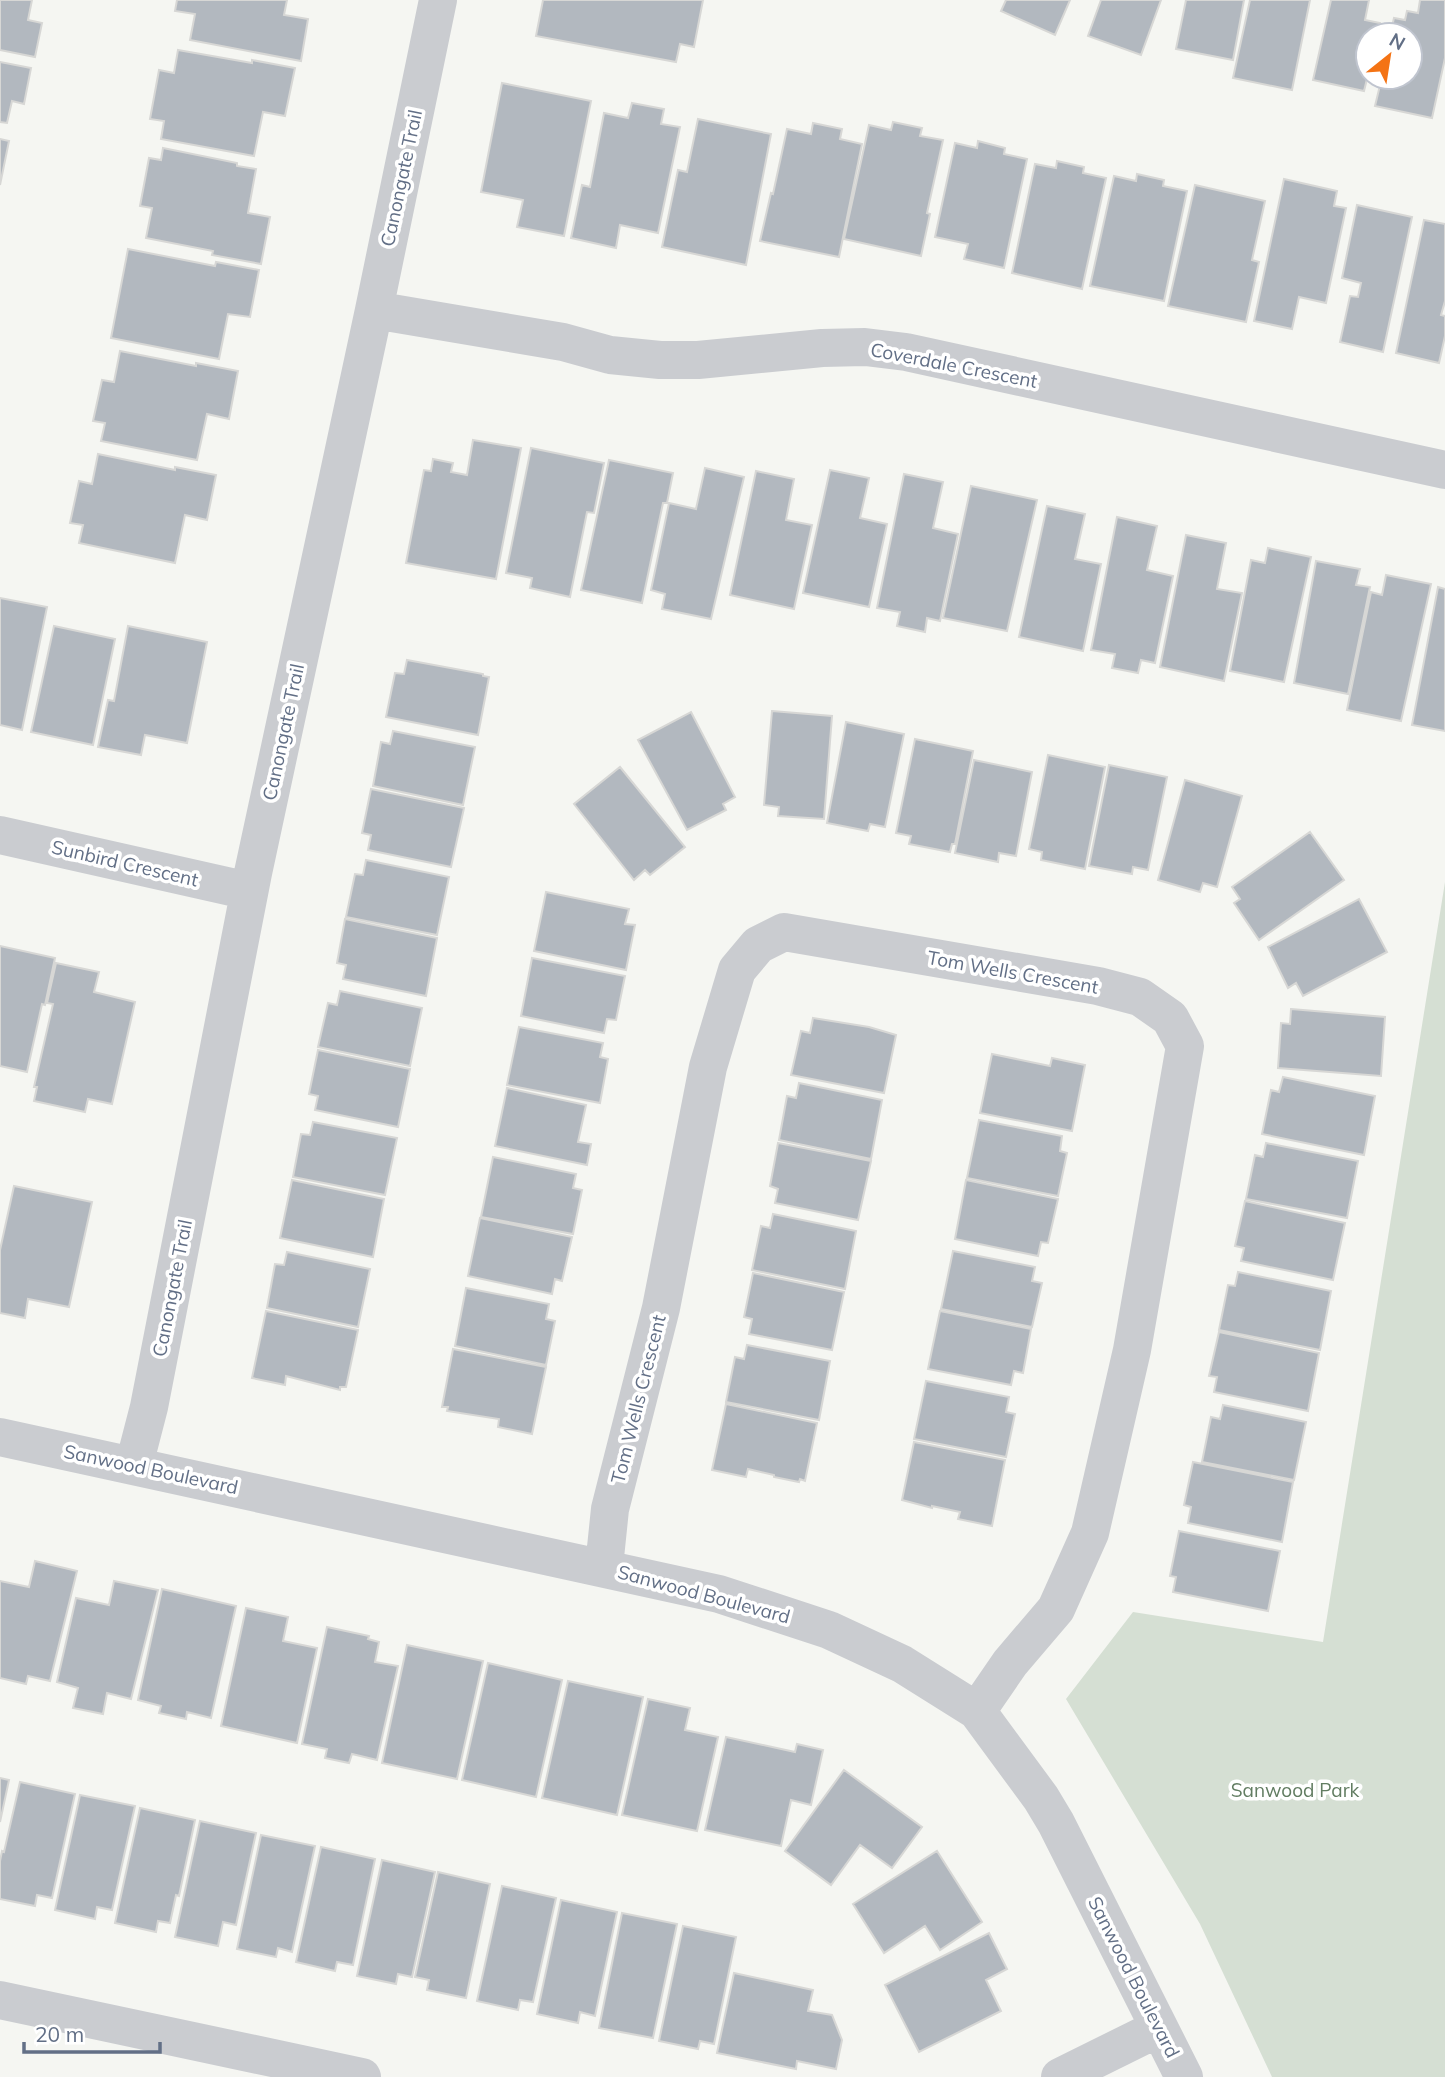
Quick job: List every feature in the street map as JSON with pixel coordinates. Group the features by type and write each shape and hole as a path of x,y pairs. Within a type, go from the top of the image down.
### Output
{"street":[{"name":"Canongate Trail","path":"134,1465 149,1407 249,891 438,0"},
{"name":"Coverdale Crescent","path":"374,310 562,342 611,355 660,360 698,360 822,348 865,347 906,352 1445,470"},
{"name":"Sunbird Crescent","path":"0,835 249,891"},
{"name":"Tom Wells Crescent","path":"604,1567 610,1508 661,1308 708,1067 737,970 758,945 784,932 1098,986 1140,997 1170,1018 1185,1046 1132,1350 1093,1521 1056,1609 1010,1663 977,1711"},
{"name":"Sanwood Boulevard","path":"0,1437 719,1594 829,1630 902,1664 977,1711 1041,1798 1184,2077"},
{"path":"0,2000 362,2077"},
{"path":"1060,2077 1159,2028"}],"green space":[{"name":"Sanwood Park","path":"1445,882 1445,2077 1272,2077 1200,1924 1066,1699 1133,1612 1323,1642"}],"building":[{"path":"0,0 32,0 28,20 42,23 35,57 0,50"},
{"path":"177,0 287,0 284,15 308,19 301,61 190,40 195,14 175,11"},
{"path":"543,0 703,0 694,47 680,44 676,62 536,36"},
{"path":"1006,0 1070,0 1055,35 1001,11"},
{"path":"1101,0 1161,0 1141,55 1088,36"},
{"path":"1186,0 1244,0 1233,60 1176,49"},
{"path":"1250,0 1310,0 1292,90 1233,78"},
{"path":"1331,0 1369,0 1365,20 1370,21 1354,21 1354,89 1313,80"},
{"path":"1420,0 1445,0 1445,58 1432,118 1375,106 1379,91 1424,91 1424,21 1393,21 1394,18 1405,20 1407,11 1418,13"},
{"path":"178,50 295,68 285,116 263,112 254,156 161,139 164,121 150,119 159,70 174,73"},
{"path":"0,62 31,68 24,104 12,101 7,123 0,122"},
{"path":"502,83 591,101 564,236 517,227 523,200 481,192"},
{"path":"632,103 664,109 661,124 680,127 658,233 620,225 616,248 571,238 582,185 590,187 604,113 628,118"},
{"path":"698,119 771,134 746,265 662,247 678,170 687,172"},
{"path":"893,122 922,128 920,136 943,140 927,213 930,214 921,256 844,239 869,125 891,130"},
{"path":"813,123 842,129 840,139 862,144 839,257 760,241 787,129 811,134"},
{"path":"0,139 9,141 0,185"},
{"path":"978,141 1005,148 1004,154 1027,159 1004,268 964,259 968,244 935,237 955,143 977,148"},
{"path":"163,148 256,169 248,213 270,217 261,264 146,238 152,208 140,206 149,158 161,160"},
{"path":"1057,161 1084,167 1083,173 1106,178 1082,289 1012,273 1035,164 1056,168"},
{"path":"1137,174 1164,180 1163,186 1187,191 1164,301 1090,286 1114,176 1136,181"},
{"path":"1284,179 1337,191 1334,206 1346,208 1326,303 1299,297 1292,329 1254,321"},
{"path":"1195,185 1265,201 1252,260 1259,262 1246,322 1168,306"},
{"path":"1357,205 1412,217 1383,352 1340,342 1350,296 1358,297 1361,283 1342,278"},
{"path":"1424,220 1445,224 1445,301 1441,315 1445,316 1445,336 1439,363 1396,353"},
{"path":"128,249 215,266 216,262 259,270 250,317 228,314 219,359 111,338"},
{"path":"120,351 238,371 229,419 207,414 197,460 101,441 105,423 93,421 102,380 114,382"},
{"path":"473,440 521,448 496,579 406,563 424,470 431,471 433,459 453,463 451,472 467,475"},
{"path":"531,448 604,463 594,513 587,512 570,597 530,588 532,578 506,573"},
{"path":"98,454 175,470 175,467 216,475 207,520 185,515 175,563 79,543 83,525 70,523 79,481 92,484"},
{"path":"609,460 673,473 667,503 663,503 642,603 581,590"},
{"path":"705,468 744,477 711,619 662,609 665,594 651,590 669,503 696,509"},
{"path":"830,470 869,478 860,518 887,524 869,607 803,593"},
{"path":"756,471 794,479 786,520 812,525 794,609 730,595"},
{"path":"904,474 943,482 933,528 958,534 940,621 927,618 925,632 897,626 900,612 877,608"},
{"path":"971,486 1037,500 1007,631 943,618"},
{"path":"1047,506 1085,514 1075,559 1101,564 1083,651 1019,637"},
{"path":"1117,517 1157,526 1147,570 1173,576 1155,663 1141,660 1138,673 1112,668 1115,654 1091,650"},
{"path":"1186,535 1226,543 1217,589 1242,593 1224,681 1160,667"},
{"path":"1268,548 1311,557 1284,682 1230,671 1251,560 1265,563"},
{"path":"1316,561 1360,569 1356,585 1370,587 1348,694 1294,683"},
{"path":"1386,575 1431,584 1401,721 1347,710 1371,592 1382,595"},
{"path":"1438,587 1445,589 1445,731 1412,725"},
{"path":"0,598 47,607 22,730 0,725"},
{"path":"54,626 115,639 93,745 31,732"},
{"path":"128,626 207,642 187,743 145,735 141,755 98,747 108,700 114,701"},
{"path":"407,660 489,677 478,735 386,717 395,673 404,674"},
{"path":"772,711 832,716 824,819 778,816 779,807 764,805"},
{"path":"691,712 735,797 723,804 726,810 687,830 638,740"},
{"path":"846,722 904,734 885,827 870,824 868,831 827,823"},
{"path":"393,731 475,747 463,805 373,786 381,742 390,744"},
{"path":"915,739 973,751 955,844 952,844 950,852 909,844 911,836 896,833"},
{"path":"1048,755 1105,767 1085,869 1041,860 1042,852 1029,849"},
{"path":"974,760 1032,772 1016,856 999,853 998,862 955,853"},
{"path":"1109,765 1167,777 1148,870 1133,867 1132,874 1089,866"},
{"path":"620,767 685,847 650,875 645,870 634,880 574,804"},
{"path":"1185,780 1242,796 1217,887 1203,883 1200,892 1158,880"},
{"path":"371,789 464,808 451,867 368,850 371,835 362,833"},
{"path":"1310,832 1344,880 1259,940 1234,903 1240,899 1232,887"},
{"path":"366,860 449,877 437,935 346,917 355,874 363,875"},
{"path":"546,892 629,909 625,924 635,925 626,970 534,951"},
{"path":"1359,899 1387,952 1303,996 1296,983 1288,988 1268,947"},
{"path":"345,919 437,938 426,996 343,979 346,965 337,963"},
{"path":"0,946 55,958 27,1072 0,1066"},
{"path":"532,958 625,976 616,1020 607,1019 604,1033 521,1016"},
{"path":"56,963 99,972 94,992 135,1002 112,1104 88,1099 85,1112 34,1101 37,1087 34,1087 53,1004 47,1003"},
{"path":"340,991 422,1008 410,1066 318,1047 328,1003 337,1005"},
{"path":"1291,1009 1385,1017 1381,1076 1278,1068 1281,1023 1290,1024"},
{"path":"813,1018 869,1027 896,1035 884,1093 791,1075 801,1031 810,1033"},
{"path":"519,1027 603,1043 600,1057 608,1059 600,1103 507,1085"},
{"path":"318,1050 410,1069 398,1127 315,1110 318,1096 309,1094"},
{"path":"992,1054 1050,1066 1052,1058 1085,1065 1072,1131 980,1113"},
{"path":"1283,1077 1375,1096 1364,1155 1262,1134 1271,1090 1279,1092"},
{"path":"799,1083 882,1100 871,1159 779,1140 787,1096 796,1098"},
{"path":"507,1088 586,1105 578,1142 591,1144 587,1165 495,1146"},
{"path":"979,1120 1062,1136 1060,1151 1067,1153 1058,1196 967,1178"},
{"path":"313,1122 397,1138 385,1195 293,1177 301,1134 310,1135"},
{"path":"778,1143 871,1161 858,1220 775,1203 778,1189 770,1186"},
{"path":"1266,1143 1358,1161 1347,1218 1246,1199 1255,1155 1263,1157"},
{"path":"493,1157 576,1174 573,1188 582,1190 573,1234 481,1217"},
{"path":"292,1180 384,1199 373,1257 280,1238"},
{"path":"966,1180 1058,1199 1048,1243 1041,1242 1038,1256 955,1239"},
{"path":"14,1186 92,1202 69,1307 28,1299 25,1318 0,1313 0,1250"},
{"path":"1245,1201 1345,1223 1333,1280 1241,1261 1244,1248 1235,1246"},
{"path":"773,1214 856,1231 845,1289 752,1270 761,1226 770,1228"},
{"path":"480,1218 572,1237 562,1281 555,1279 552,1294 468,1276"},
{"path":"953,1251 1035,1267 1032,1281 1042,1283 1032,1327 941,1309"},
{"path":"287,1252 370,1269 358,1327 267,1308 275,1264 284,1265"},
{"path":"1238,1272 1331,1291 1320,1350 1219,1330 1228,1285 1235,1286"},
{"path":"753,1273 844,1292 832,1350 749,1334 752,1319 744,1317"},
{"path":"466,1288 549,1304 546,1319 555,1321 546,1365 455,1346"},
{"path":"266,1311 358,1330 346,1387 340,1387 340,1390 286,1376 285,1385 252,1378"},
{"path":"940,1311 1031,1329 1023,1373 1014,1371 1011,1385 928,1369"},
{"path":"1219,1332 1319,1353 1308,1411 1214,1392 1217,1377 1209,1376"},
{"path":"747,1345 830,1361 819,1420 726,1402 735,1357 744,1359"},
{"path":"453,1349 546,1367 532,1434 498,1427 499,1419 447,1411 448,1407 442,1407"},
{"path":"926,1381 1009,1397 1006,1412 1015,1414 1006,1457 914,1439"},
{"path":"726,1404 817,1423 805,1481 774,1477 748,1469 746,1477 712,1470"},
{"path":"1223,1405 1306,1422 1294,1480 1202,1462 1211,1417 1220,1419"},
{"path":"914,1442 1005,1460 992,1526 958,1519 960,1512 902,1500"},
{"path":"1193,1462 1293,1482 1282,1542 1188,1523 1191,1507 1184,1505"},
{"path":"1179,1531 1280,1551 1268,1611 1173,1592 1176,1577 1170,1576"},
{"path":"35,1561 77,1571 50,1681 28,1676 26,1684 0,1678 0,1581 29,1587"},
{"path":"114,1581 158,1590 131,1699 107,1693 103,1714 73,1708 78,1688 57,1682 76,1598 109,1605"},
{"path":"162,1589 236,1606 211,1718 187,1712 186,1719 159,1713 161,1706 138,1700"},
{"path":"246,1608 288,1617 283,1641 317,1648 297,1743 221,1726"},
{"path":"327,1627 369,1636 368,1639 379,1642 375,1662 398,1666 377,1760 352,1754 349,1763 325,1758 327,1749 302,1744"},
{"path":"407,1645 483,1661 457,1779 382,1763"},
{"path":"488,1663 562,1680 536,1797 462,1780"},
{"path":"568,1681 643,1697 617,1815 542,1798"},
{"path":"648,1699 690,1708 685,1730 718,1737 697,1831 622,1815"},
{"path":"726,1737 795,1752 797,1744 823,1750 811,1805 791,1800 781,1846 705,1830"},
{"path":"844,1770 922,1827 892,1868 860,1845 831,1885 785,1851"},
{"path":"0,1778 9,1780 0,1822"},
{"path":"20,1782 75,1794 52,1898 37,1895 35,1906 0,1899 0,1861"},
{"path":"80,1795 135,1806 112,1910 97,1907 95,1919 55,1910"},
{"path":"140,1808 195,1820 179,1896 176,1895 170,1923 158,1921 156,1932 115,1923"},
{"path":"200,1821 256,1833 236,1925 223,1922 218,1946 175,1937"},
{"path":"261,1835 315,1846 292,1952 278,1948 276,1957 237,1949"},
{"path":"321,1847 375,1859 353,1965 337,1962 335,1971 296,1962"},
{"path":"937,1851 982,1922 940,1950 925,1926 884,1953 853,1904"},
{"path":"382,1860 435,1872 412,1977 398,1974 396,1984 357,1976"},
{"path":"438,1872 490,1884 466,1998 427,1990 429,1980 415,1977"},
{"path":"502,1886 556,1898 533,2002 520,2000 518,2010 477,2001"},
{"path":"561,1900 617,1912 595,2016 580,2012 578,2023 537,2014"},
{"path":"622,1913 677,1924 653,2038 599,2028"},
{"path":"683,1926 736,1937 714,2044 700,2041 698,2049 659,2041"},
{"path":"989,1933 1007,1969 986,1980 1001,2011 919,2052 885,1985"},
{"path":"734,1973 813,1990 808,2011 832,2015 842,2040 836,2069 797,2061 796,2069 717,2053"}]}
